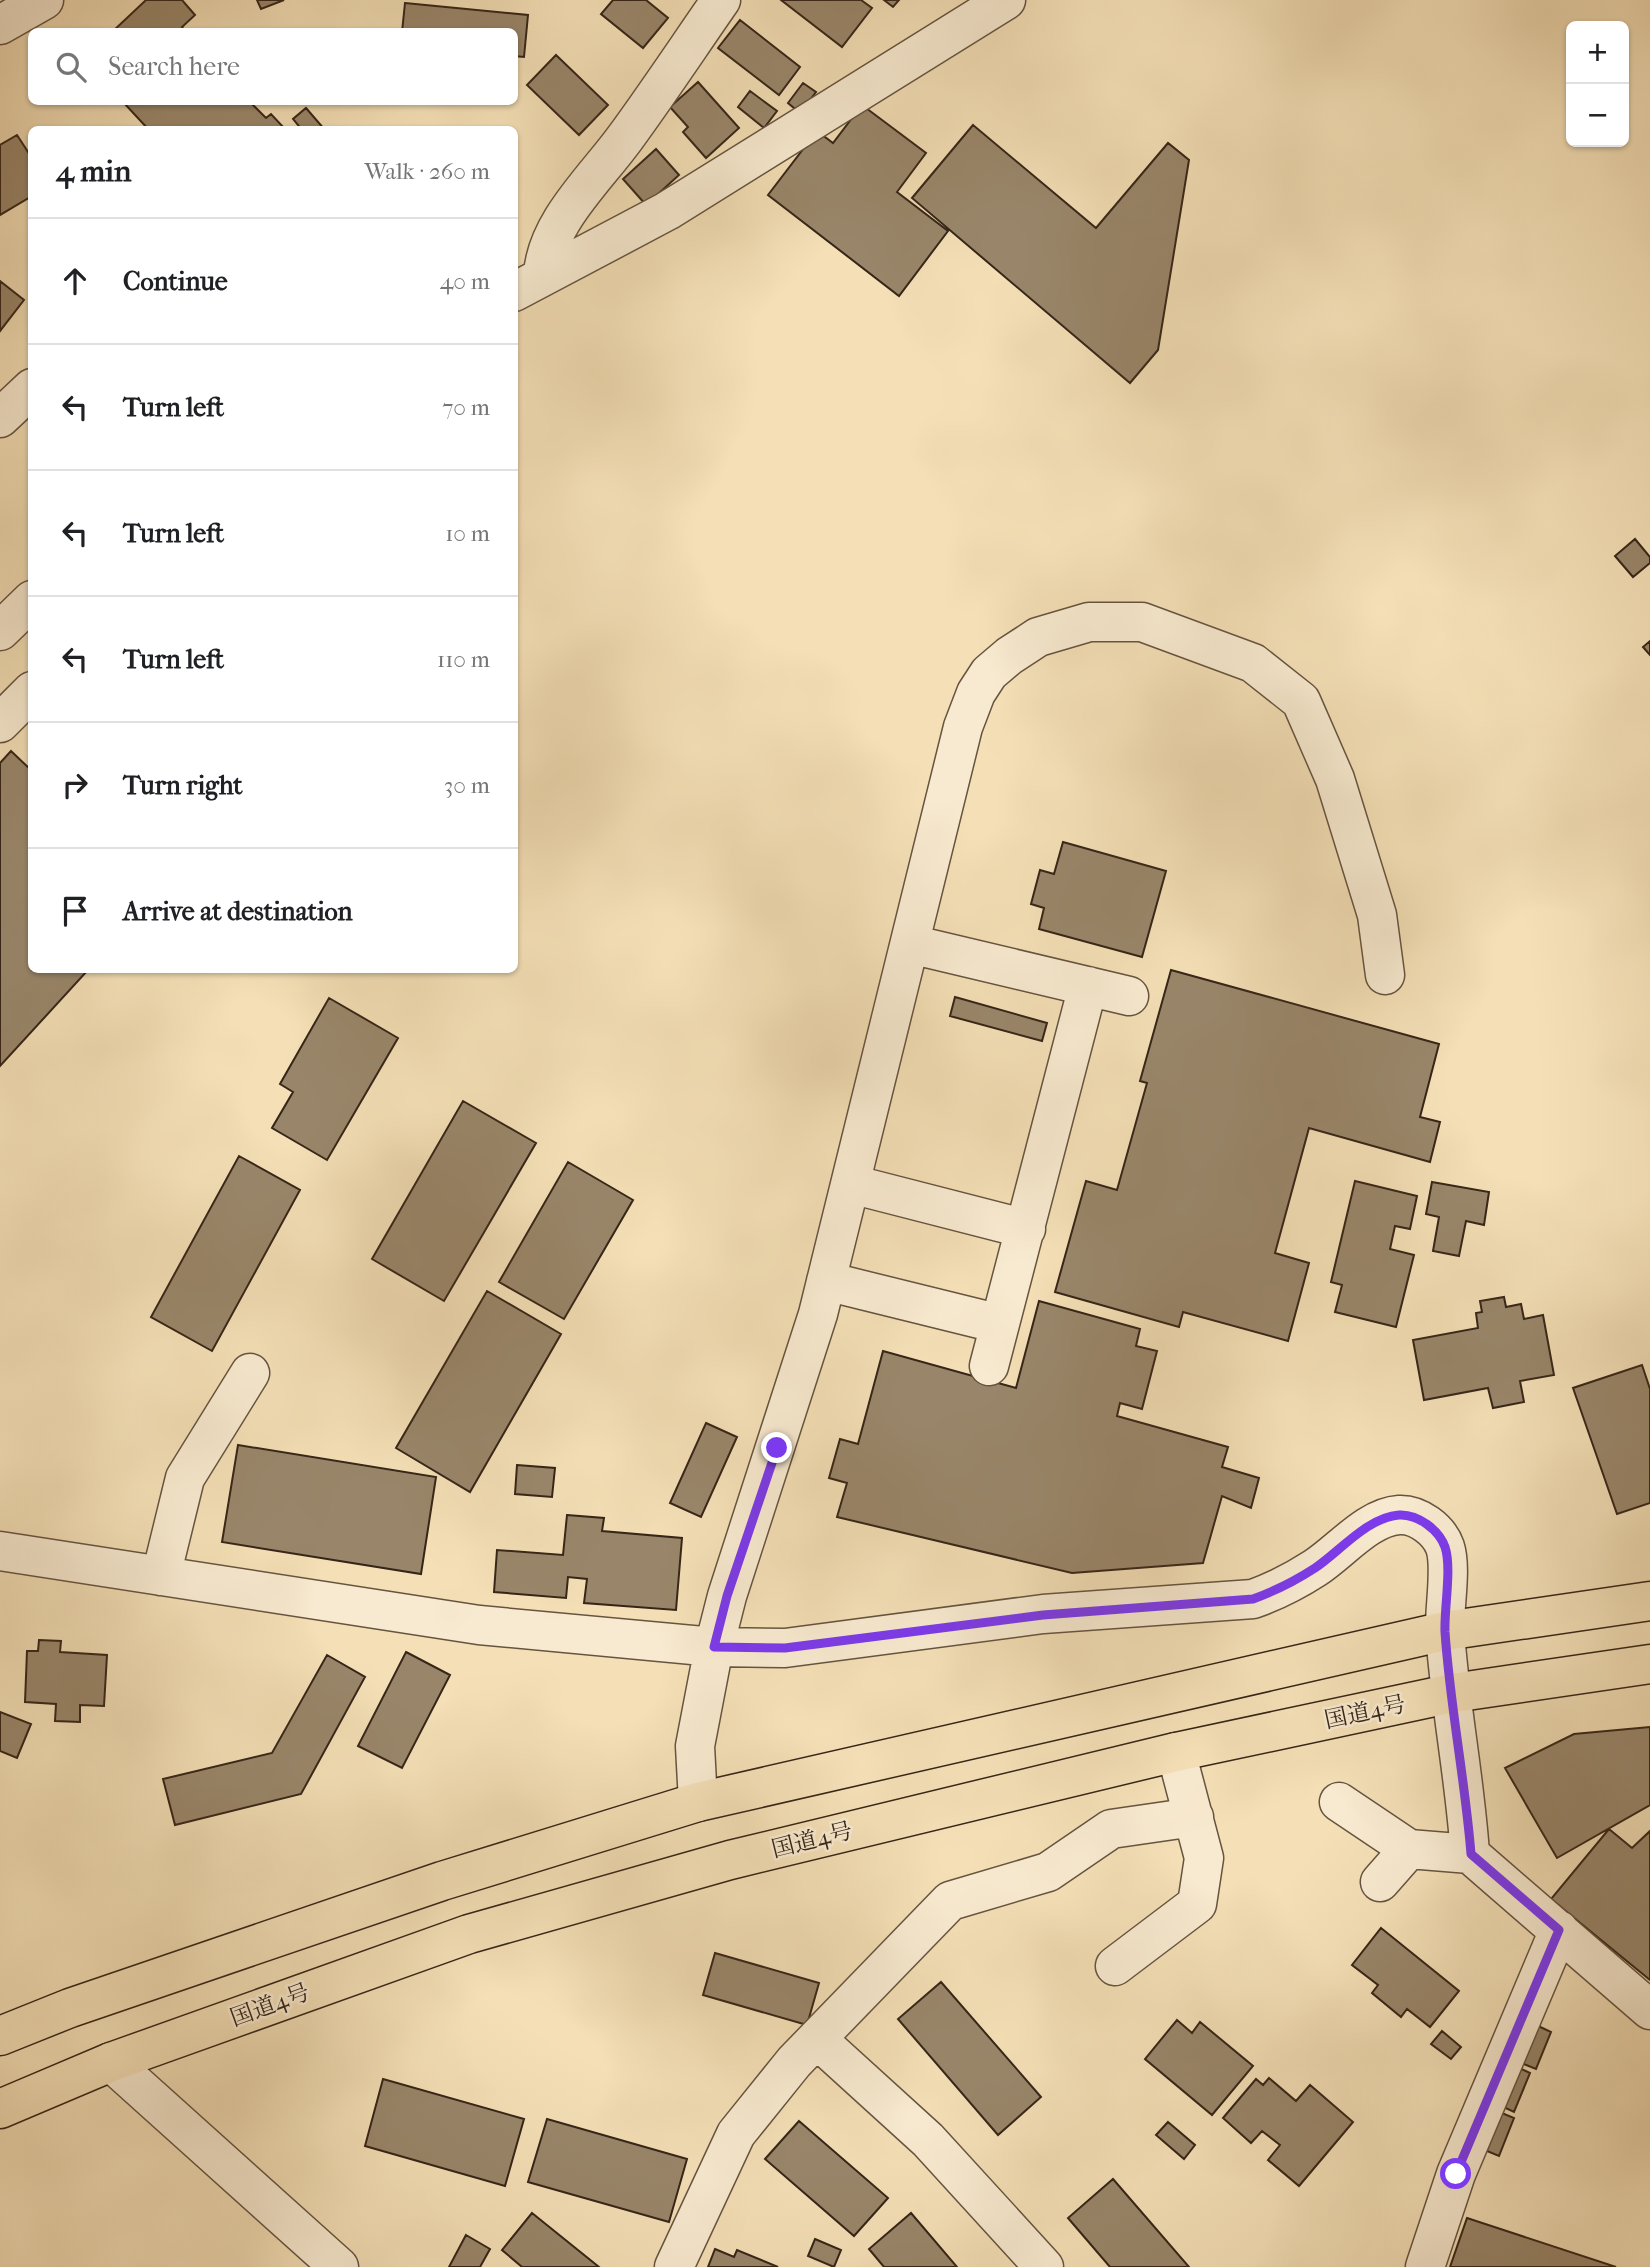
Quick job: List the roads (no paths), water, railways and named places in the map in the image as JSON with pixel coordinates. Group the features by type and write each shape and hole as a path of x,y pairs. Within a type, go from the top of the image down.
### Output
{"highway":[{"path":"0,2036 70,2008 442,1881 698,1802 1445,1631 1650,1601"},
{"name":"国道4号","path":"0,2109 111,2062 482,1931 730,1860 1176,1752 1452,1693 1650,1664"}],"street":[{"path":"0,25 44,0"},
{"path":"529,283 570,211 626,137 721,0"},
{"path":"529,283 667,211 1006,0"},
{"path":"0,418 28,392"},
{"path":"0,631 28,604"},
{"path":"698,1802 695,1746 714,1647 826,1281 962,727 976,693 989,673 1038,637 1089,622 1142,622 1253,663 1301,701 1335,779 1377,915 1385,975"},
{"path":"0,723 28,695"},
{"path":"910,944 1129,996"},
{"path":"989,1366 1088,986"},
{"path":"851,1184 1026,1229"},
{"path":"826,1281 1000,1324"},
{"path":"161,1576 186,1478 250,1373"},
{"path":"0,1551 479,1625 714,1647 785,1648 1043,1615 1253,1599 1280,1589 1315,1568 1379,1521 1401,1515 1424,1522 1437,1534 1446,1550 1445,1631 1466,1785 1471,1854"},
{"path":"1115,1966 1197,1904 1204,1858 1176,1752"},
{"path":"1339,1802 1409,1849 1471,1854 1650,2010"},
{"path":"674,2267 736,2134 794,2062 950,1901 1048,1872 1111,1829 1194,1817"},
{"path":"1380,1882 1409,1849"},
{"path":"1425,2267 1456,2174 1559,1930"},
{"path":"818,2040 928,2140 1044,2267"},
{"path":"111,2062 339,2267"}]}
